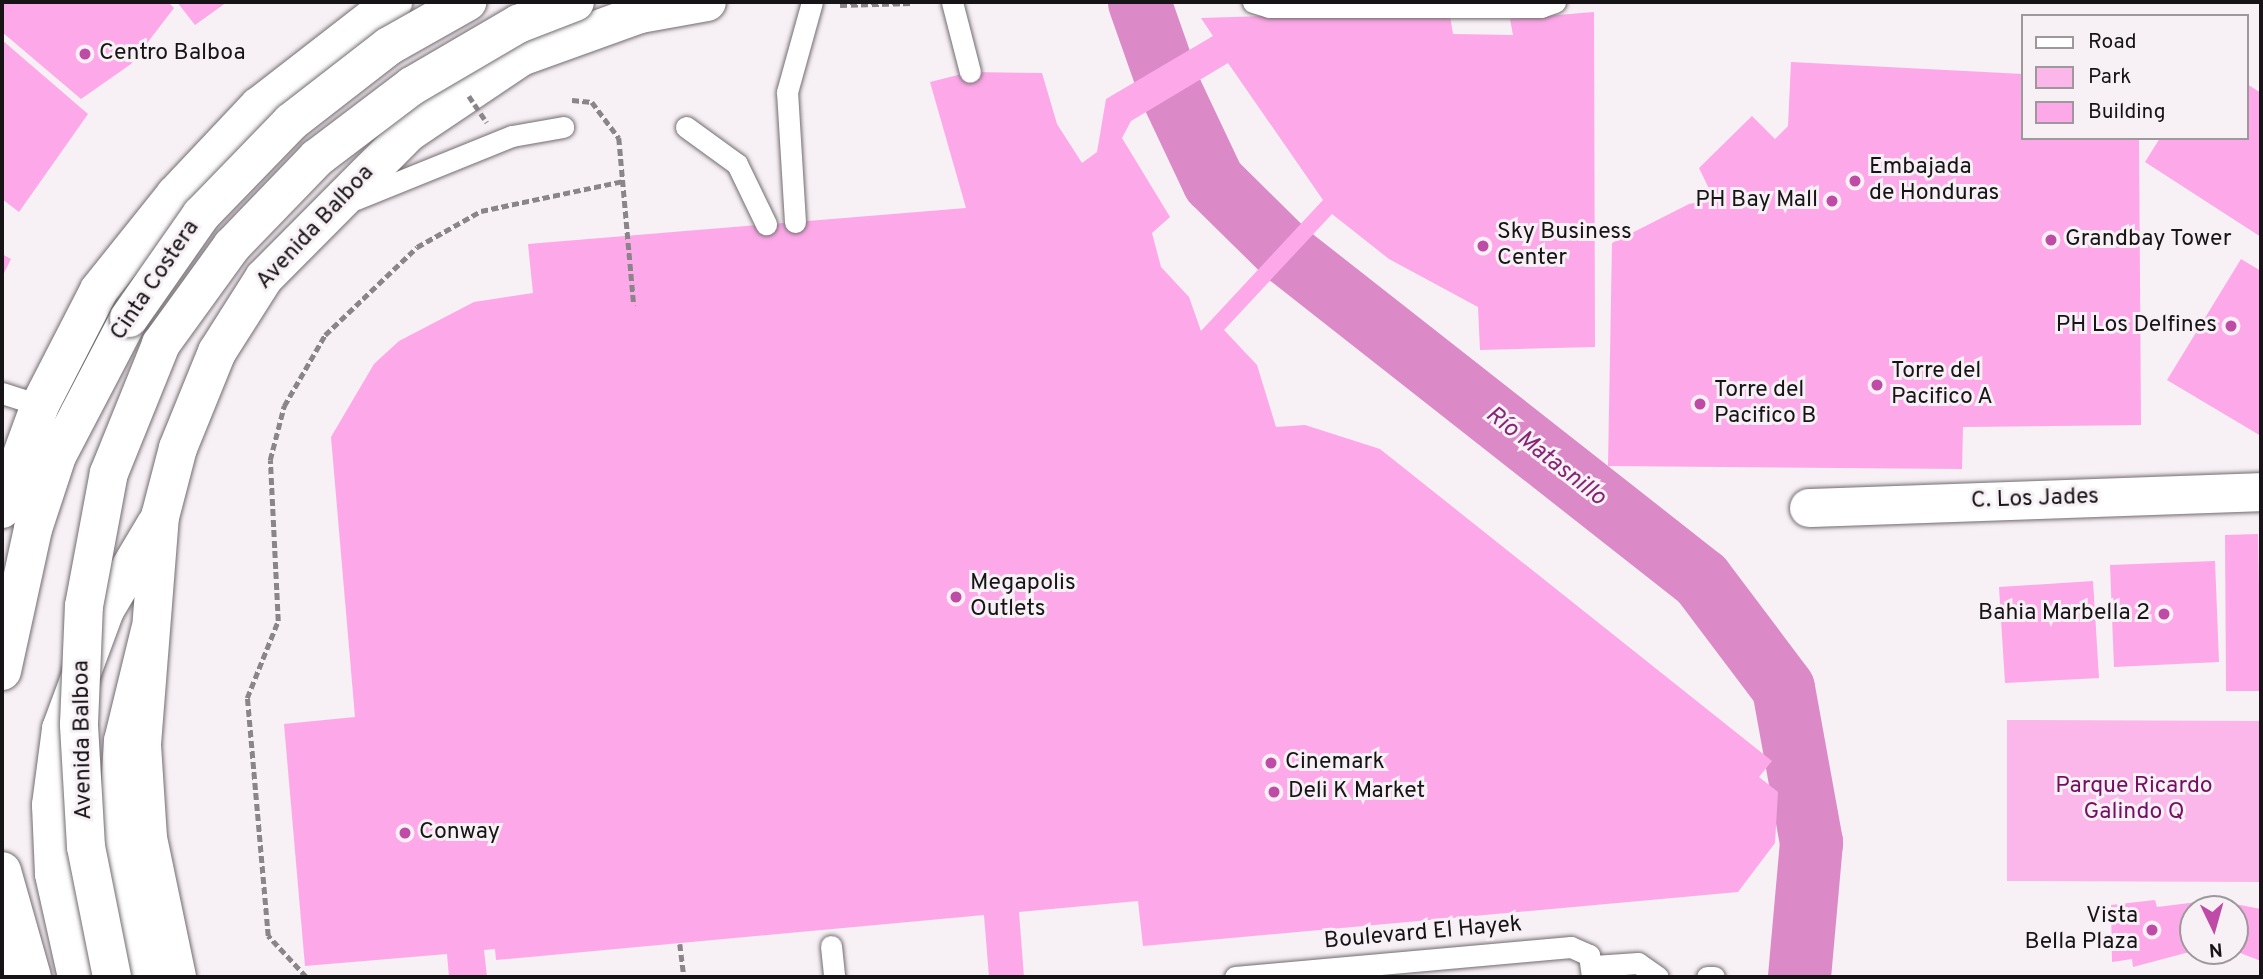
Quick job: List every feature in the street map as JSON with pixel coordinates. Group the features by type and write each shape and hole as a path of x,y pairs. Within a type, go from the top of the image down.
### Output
{"main road":[{"path":"2,509 40,405 99,290 175,195 259,106 393,2"},
{"name":"Cinta Costera","path":"2,671 33,529 57,456 129,318 201,215 291,122 389,46 467,2"},
{"path":"521,57 568,2"},
{"name":"Avenida Balboa","path":"112,977 86,847 79,724 84,606 109,472 161,344 232,246 317,159 412,86 518,24 575,2"},
{"name":"Avenida Balboa","path":"177,977 148,838 142,744 160,517 178,448 217,352 264,278 323,215 408,133 521,57 640,13 707,2"},
{"name":"C. Los Jades","path":"1809,508 2261,492"},
{"path":"77,977 54,874 51,805 61,729 105,610 160,517"},
{"path":"139,977 118,824 122,741 150,630"},
{"path":"2,871 32,977"},
{"path":"2,936 11,977"}],"lane":[{"path":"952,2 971,72"},
{"path":"1253,2 1269,7 1541,7 1555,2"},
{"path":"795,222 787,92 812,4"},
{"path":"323,215 512,136 563,127"},
{"path":"686,127 737,164 765,224"},
{"path":"2,393 40,405"},
{"path":"831,946 834,977"},
{"name":"Boulevard El Hayek","path":"1236,977 1571,947 1584,951 1593,972"},
{"path":"1593,972 1638,963 1658,977"},
{"path":"1707,977 1714,977"}],"path":[{"path":"992,2 1003,2"},
{"path":"812,4 913,4"},
{"path":"572,100 592,102 619,138 634,305"},
{"path":"306,977 268,936 247,698 278,621 270,460 284,406 325,335 416,247 481,211 623,181"},
{"path":"680,944 684,977"}],"green space":[{"name":"Parque Ricardo Galindo Q","path":"2007,720 2261,721 2261,882 2007,881"}],"building":[{"name":"Centro Balboa","path":"2,2 168,2 174,8 131,64 81,99 2,32"},
{"path":"177,2 227,2 195,25"},
{"name":"Megapolis Outlets","path":"1449,10 1453,34 1513,35 1510,19 1594,12 1595,347 1480,350 1478,307 1389,259 1332,214 1224,330 1257,365 1276,427 1305,425 1380,449 1772,761 1759,777 1778,792 1775,843 1738,892 1143,946 1138,901 1019,912 1024,977 989,977 984,915 496,960 495,949 484,950 487,977 449,977 447,954 305,966 284,724 355,717 331,437 374,364 399,341 474,302 533,293 528,244 966,208 930,82 970,72 1042,73 1057,124 1082,163 1097,152 1106,99 1213,36 1201,18","holes":["1228,63 1323,200 1201,331 1189,297 1161,267 1152,233 1170,217 1122,138 1131,121"]},
{"path":"2,40 88,114 19,212 2,199"},
{"path":"1791,62 2022,74 2022,140 2139,140 2141,425 1963,427 1962,469 1608,466 1612,243 1689,204 1714,199 1699,168 1752,116 1775,139 1788,126"},
{"path":"2249,85 2261,93 2261,237 2145,162 2159,140 2249,140"},
{"path":"2,254 11,259 2,277"},
{"name":"PH Los Delfines","path":"2241,259 2261,271 2261,436 2167,380"},
{"path":"2258,534 2261,691 2226,691 2225,535"},
{"name":"Bahia Marbella 2","path":"2215,561 2219,662 2114,667 2110,565"},
{"path":"2093,581 2099,678 2005,683 1999,587"},
{"name":"Vista Bella Plaza","path":"2155,900 2157,907 2179,904 2179,955 2133,967 2132,959 2112,962 2111,905"},
{"name":"Vista Bella Plaza","path":"2249,907 2261,909 2261,961 2249,956"}],"waterway":[{"name":"Río Matasnillo","path":"1139,2 1170,90 1213,181 1286,253 1701,579 1783,688 1811,842 1799,977"}],"place":[{"name":"Centro Balboa","path":"85,54"},
{"name":"Embajada de Honduras","path":"1855,181"},
{"name":"PH Bay Mall","path":"1832,201"},
{"name":"Grandbay Tower","path":"2051,240"},
{"name":"Sky Business Center","path":"1483,246"},
{"name":"PH Los Delfines","path":"2231,326"},
{"name":"Torre del Pacifico A","path":"1877,385"},
{"name":"Torre del Pacifico B","path":"1700,404"},
{"name":"Megapolis Outlets","path":"956,597"},
{"name":"Bahia Marbella 2","path":"2164,614"},
{"name":"Cinemark","path":"1271,763"},
{"name":"Deli K Market","path":"1274,792"},
{"name":"Conway","path":"405,833"},
{"name":"Vista Bella Plaza","path":"2152,930"}]}
